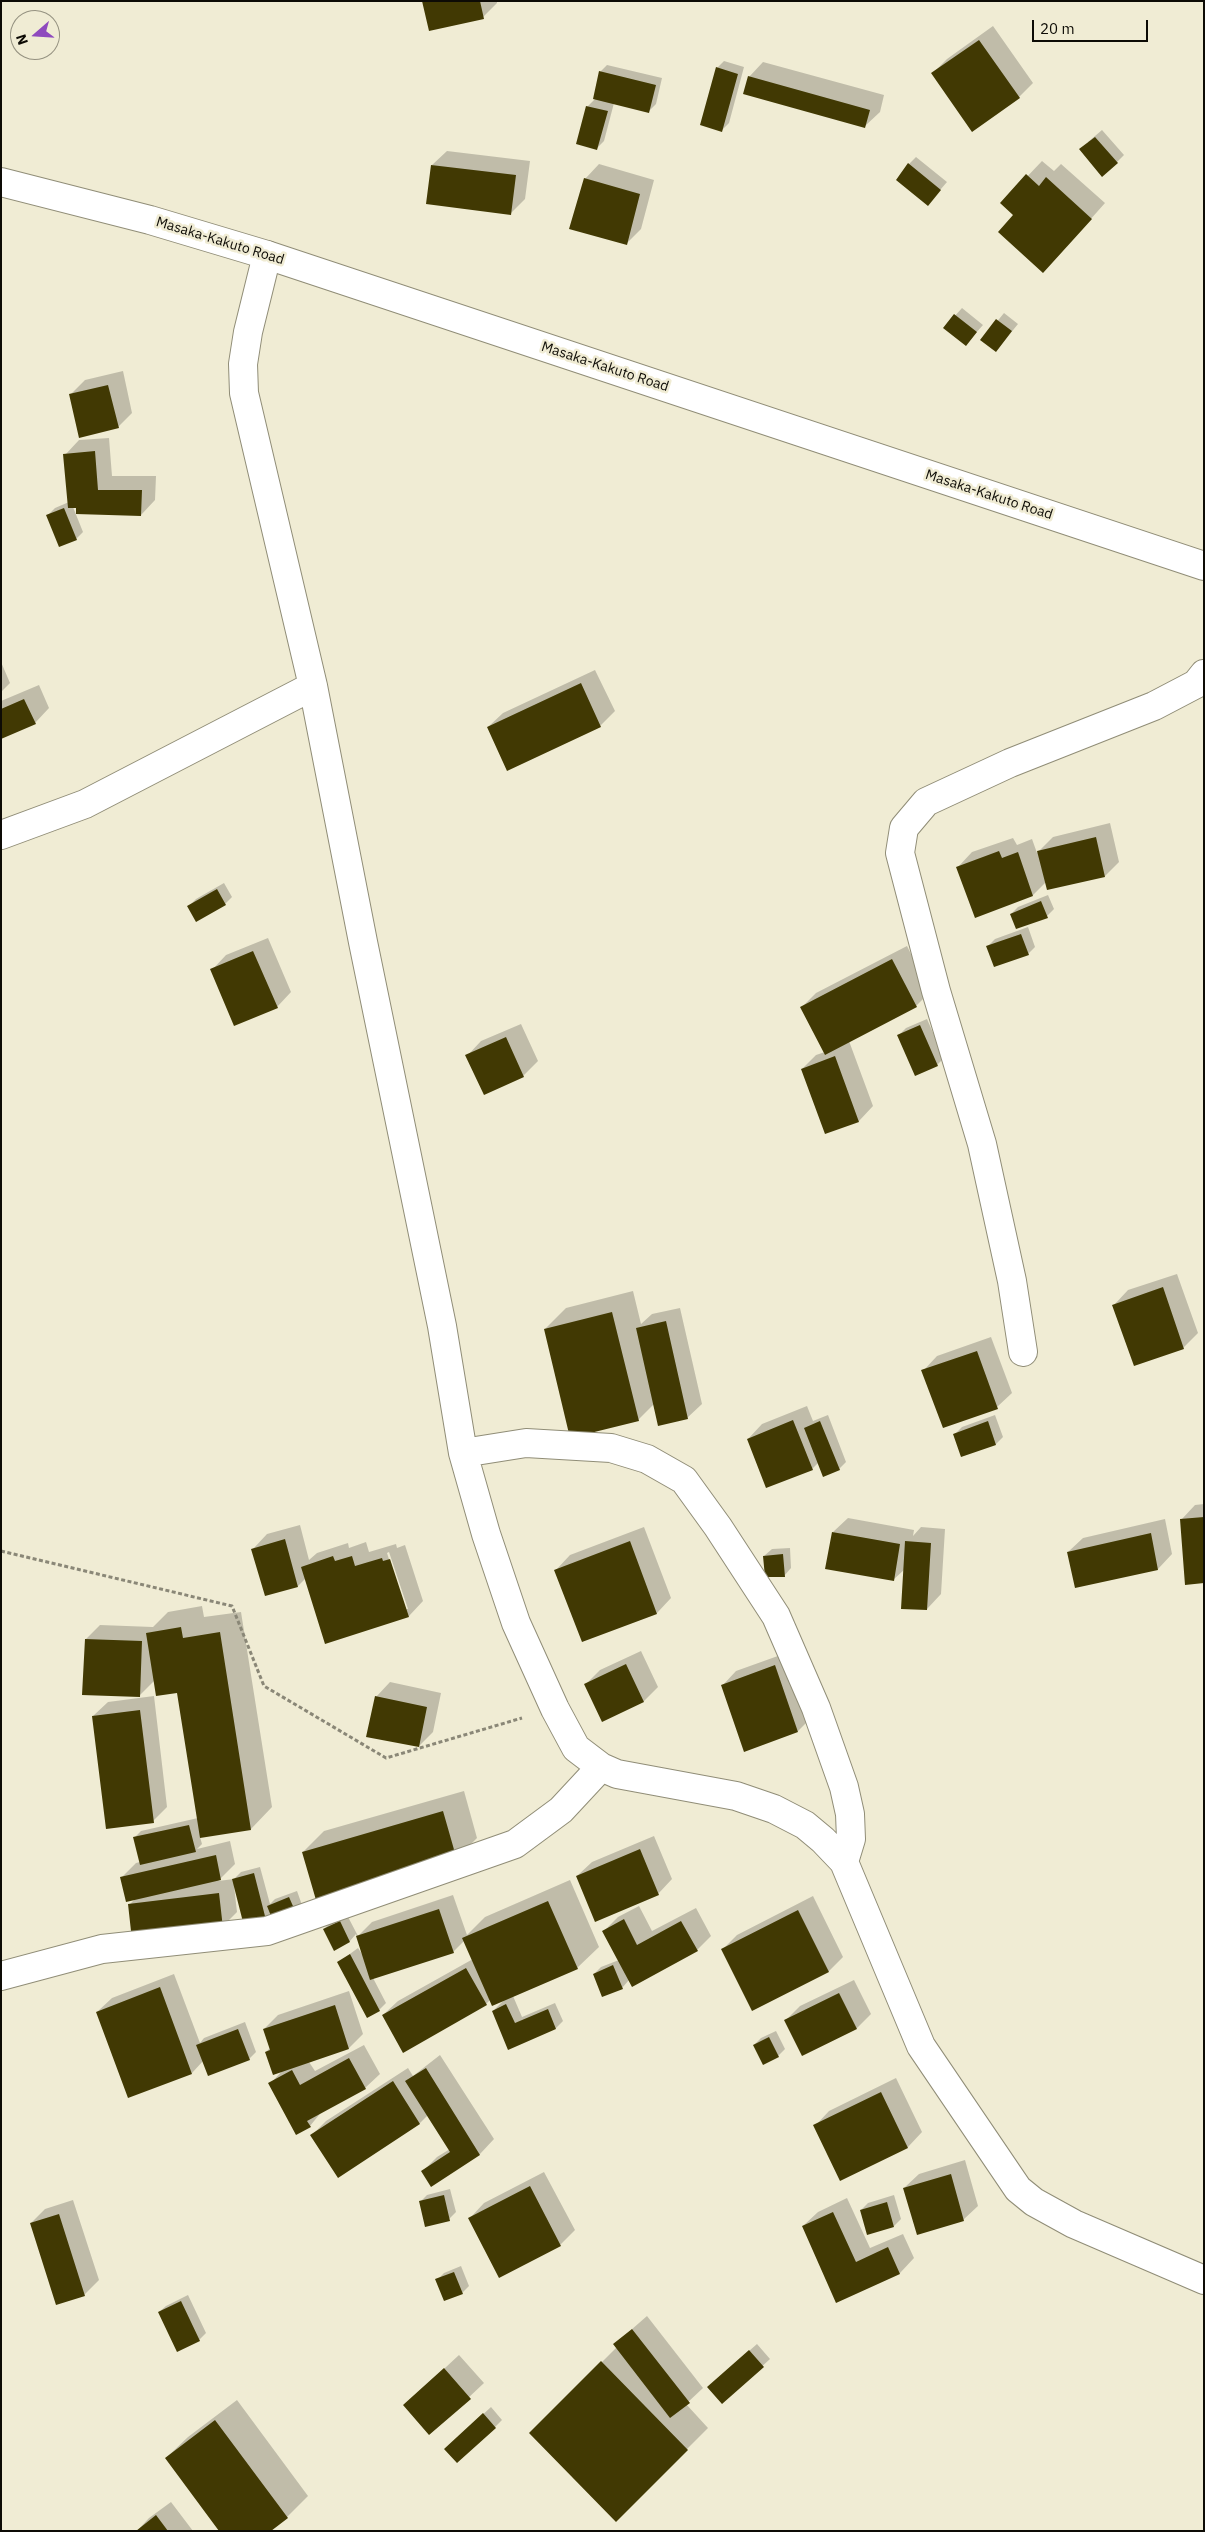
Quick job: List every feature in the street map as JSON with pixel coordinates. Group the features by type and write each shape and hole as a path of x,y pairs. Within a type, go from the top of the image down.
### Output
{"main road":[{"name":"Masaka-Kakuto Road","path":"1,182 150,220 267,254 1204,566"},
{"path":"267,254 255,296 242,364 244,393 313,686 363,942 442,1326 463,1453 486,1534 516,1623 555,1709 576,1748 601,1767 617,1774 736,1796 774,1809 805,1825 844,1862 921,2046 1018,2189 1034,2202 1074,2224 1204,2280"},
{"path":"1023,1352 1012,1281 982,1144 936,992 900,852 904,828 926,802 1010,763 1154,706 1196,684 1204,674"},
{"path":"1,835 85,804 313,686"},
{"path":"463,1453 526,1443 611,1448 648,1459 684,1480 718,1527 776,1616 816,1708 844,1787 850,1814 850,1839 844,1862"},
{"path":"1,1976 102,1949 267,1931 515,1844 561,1810 601,1767"}],"path":[{"path":"1,1551 232,1606 264,1686 386,1758 555,1709"}],"building":[{"path":"422,1 480,1 484,19 429,31"},
{"path":"979,40 1020,98 972,132 931,73"},
{"path":"716,67 738,74 722,132 700,125"},
{"path":"599,71 656,85 649,113 593,99"},
{"path":"748,76 870,110 865,128 743,94"},
{"path":"586,106 608,111 597,150 576,144"},
{"path":"1095,137 1118,163 1102,177 1079,149"},
{"path":"908,163 941,190 928,206 896,180"},
{"path":"431,165 516,175 511,215 426,204"},
{"path":"1026,174 1039,186 1046,177 1092,219 1043,273 998,232 1013,215 1000,203"},
{"path":"584,178 640,194 627,245 569,229"},
{"path":"954,314 977,332 966,346 943,328"},
{"path":"996,319 1012,331 996,352 980,340"},
{"path":"108,385 119,428 79,438 69,394"},
{"path":"95,451 98,490 142,490 141,516 76,514 76,508 68,508 63,454"},
{"path":"64,508 77,540 59,547 46,515"},
{"path":"581,683 601,727 507,771 487,727"},
{"path":"24,699 36,724 1,739 1,709"},
{"path":"1096,837 1105,877 1047,890 1037,851"},
{"path":"999,851 1002,858 1018,852 1033,896 975,918 956,867"},
{"path":"217,889 226,905 196,922 187,906"},
{"path":"1041,901 1048,918 1016,929 1010,914"},
{"path":"1021,934 1029,955 994,967 986,946"},
{"path":"253,951 278,1008 234,1026 210,969"},
{"path":"892,959 917,1007 825,1055 800,1007"},
{"path":"920,1025 938,1066 915,1076 897,1035"},
{"path":"506,1037 524,1077 484,1095 465,1055"},
{"path":"835,1056 859,1122 825,1134 801,1069"},
{"path":"1163,1287 1184,1349 1134,1366 1112,1305"},
{"path":"612,1312 639,1421 570,1438 544,1329"},
{"path":"666,1321 688,1419 658,1426 636,1328"},
{"path":"977,1351 998,1409 943,1428 921,1370"},
{"path":"793,1420 813,1470 766,1488 747,1439"},
{"path":"820,1421 840,1470 823,1477 804,1428"},
{"path":"988,1421 996,1445 961,1457 953,1434"},
{"path":"1204,1517 1204,1583 1185,1585 1180,1519"},
{"path":"832,1532 900,1544 894,1581 825,1569"},
{"path":"1151,1533 1158,1570 1075,1588 1067,1552"},
{"path":"285,1539 298,1587 265,1596 251,1549"},
{"path":"630,1541 657,1614 582,1642 554,1570"},
{"path":"905,1541 931,1543 927,1610 901,1609"},
{"path":"783,1554 785,1577 765,1577 763,1556"},
{"path":"333,1556 335,1561 352,1556 355,1566 382,1558 383,1561 390,1559 409,1617 325,1644 301,1567"},
{"path":"181,1627 183,1638 220,1632 251,1830 200,1838 177,1693 156,1696 146,1633"},
{"path":"85,1639 142,1641 140,1697 82,1695"},
{"path":"626,1664 644,1702 602,1722 584,1684"},
{"path":"775,1665 798,1732 744,1752 721,1685"},
{"path":"375,1696 427,1707 419,1747 366,1737"},
{"path":"140,1710 154,1823 106,1829 92,1716"},
{"path":"443,1811 457,1860 316,1900 302,1852"},
{"path":"189,1825 196,1852 140,1865 133,1837"},
{"path":"640,1849 659,1895 595,1922 576,1876"},
{"path":"216,1855 221,1880 126,1902 120,1877"},
{"path":"254,1873 266,1920 244,1926 232,1879"},
{"path":"219,1893 223,1928 132,1940 128,1904"},
{"path":"289,1897 296,1913 273,1921 267,1906"},
{"path":"548,1901 578,1969 492,2006 462,1938"},
{"path":"439,1909 454,1953 370,1980 356,1936"},
{"path":"798,1910 829,1972 752,2011 721,1949"},
{"path":"624,1919 637,1945 681,1921 698,1951 632,1987 602,1931"},
{"path":"340,1921 350,1942 334,1951 323,1929"},
{"path":"350,1954 380,2011 367,2018 337,1962"},
{"path":"613,1965 623,1989 602,1997 593,1974"},
{"path":"466,1968 487,2005 403,2053 382,2015"},
{"path":"160,1987 192,2074 128,2098 96,2012"},
{"path":"839,1993 857,2029 802,2056 784,2020"},
{"path":"506,2004 515,2023 548,2009 556,2029 508,2050 492,2011"},
{"path":"335,2005 349,2049 273,2075 265,2052 270,2050 263,2029"},
{"path":"238,2029 250,2060 208,2076 196,2045"},
{"path":"769,2037 779,2057 763,2065 753,2045"},
{"path":"349,2058 366,2089 307,2121 311,2127 296,2135 268,2083 292,2070 300,2085"},
{"path":"426,2068 480,2155 431,2187 421,2171 450,2152 405,2081"},
{"path":"393,2081 420,2124 338,2178 310,2135"},
{"path":"881,2092 908,2148 840,2181 813,2125"},
{"path":"951,2174 964,2221 917,2235 903,2188"},
{"path":"530,2186 561,2246 499,2278 468,2218"},
{"path":"444,2195 450,2221 425,2227 419,2201"},
{"path":"887,2202 894,2227 867,2235 860,2210"},
{"path":"833,2212 856,2262 888,2247 900,2274 836,2303 802,2226"},
{"path":"59,2214 85,2296 56,2305 30,2223"},
{"path":"454,2272 463,2294 444,2301 435,2279"},
{"path":"181,2301 200,2341 177,2352 158,2312"},
{"path":"632,2329 690,2403 670,2418 613,2344"},
{"path":"749,2350 764,2367 722,2404 707,2387"},
{"path":"601,2361 688,2450 616,2522 529,2433"},
{"path":"444,2368 471,2399 429,2435 403,2405"},
{"path":"483,2413 496,2428 457,2463 444,2449"},
{"path":"215,2420 288,2518 271,2531 219,2531 165,2458"},
{"path":"156,2515 168,2531 136,2531"}]}
